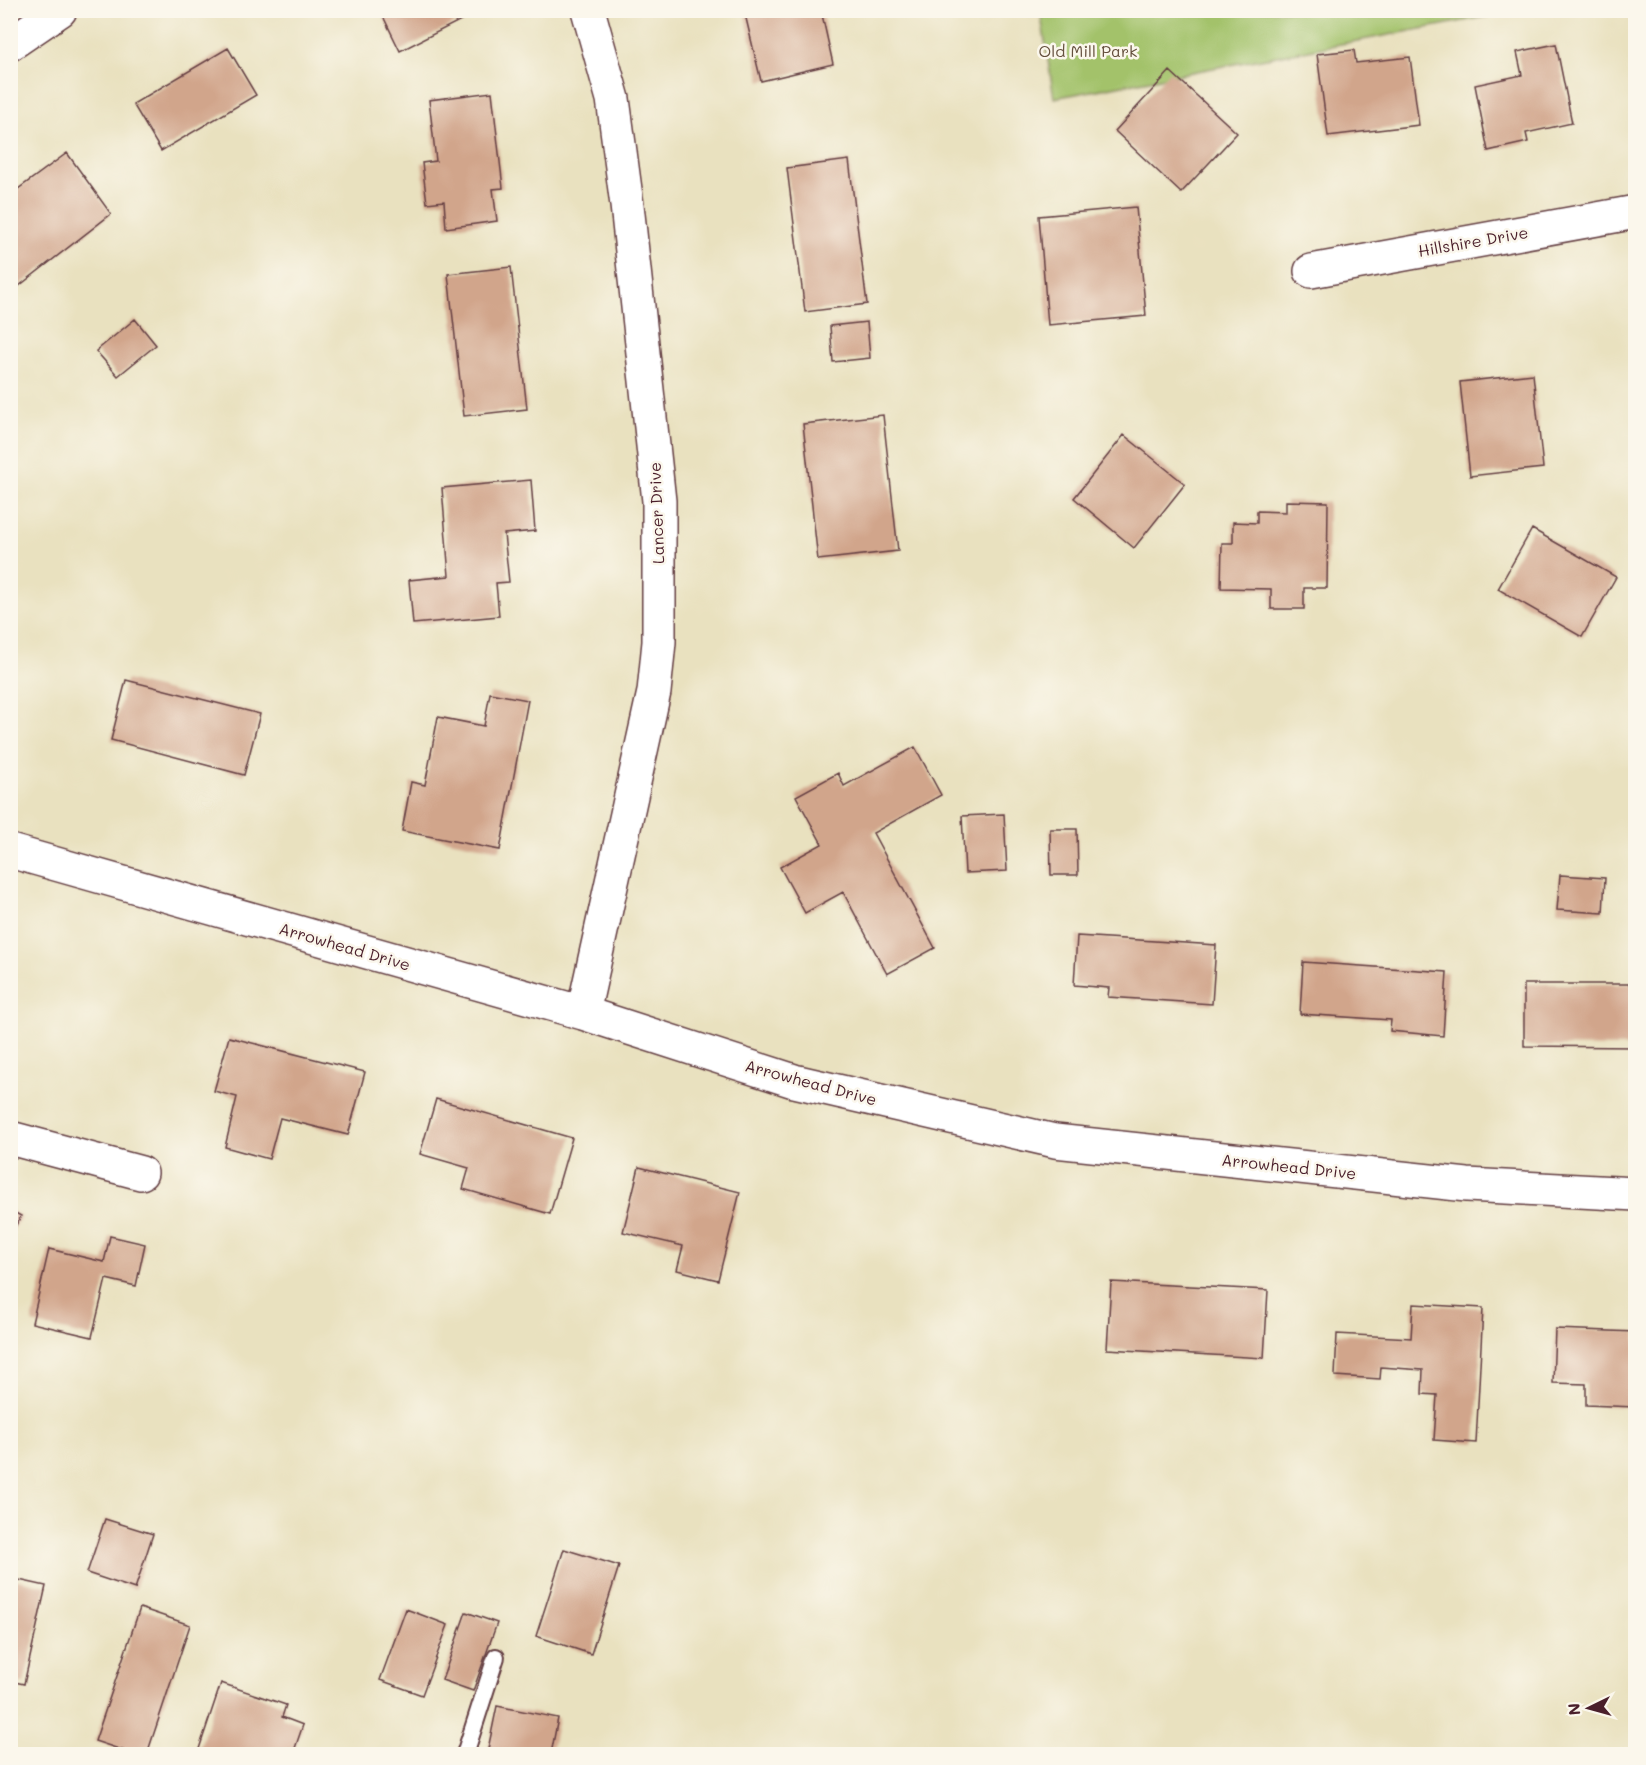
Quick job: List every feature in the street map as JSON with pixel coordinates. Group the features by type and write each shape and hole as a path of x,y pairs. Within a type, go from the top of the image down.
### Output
{"street":[{"path":"10,44 60,10"},
{"name":"Lancer Drive","path":"583,1013 654,692 659,642 658,501 627,205 613,99 588,10"},
{"name":"Hillshire Drive","path":"1311,272 1635,212"},
{"name":"Arrowhead Drive","path":"10,851 583,1013 794,1081 1055,1142 1467,1185 1635,1194"},
{"path":"10,1138 141,1173"}],"lane":[{"path":"465,1755 496,1657"}],"green space":[{"name":"Old Mill Park","path":"1040,10 1517,11 1054,98"}],"building":[{"path":"380,10 471,10 473,14 400,51"},
{"path":"744,10 821,10 833,64 761,81"},
{"path":"1556,44 1572,123 1526,133 1528,142 1488,151 1475,85 1522,75 1517,52"},
{"path":"228,48 256,95 161,151 133,104"},
{"path":"1354,50 1356,63 1410,57 1419,125 1328,136 1317,54"},
{"path":"1170,71 1237,133 1181,193 1115,131"},
{"path":"492,92 503,188 493,189 497,221 446,228 444,201 427,203 422,163 436,161 429,100"},
{"path":"67,153 111,214 10,293 10,195"},
{"path":"849,160 867,304 805,312 787,168"},
{"path":"1136,207 1146,316 1048,325 1039,216"},
{"path":"511,267 527,409 464,416 448,274"},
{"path":"135,319 156,345 118,376 96,351"},
{"path":"867,322 870,358 833,362 830,326"},
{"path":"1533,374 1543,468 1470,476 1460,382"},
{"path":"883,415 898,551 818,560 803,424"},
{"path":"1124,435 1185,484 1134,548 1074,498"},
{"path":"531,480 535,531 504,534 509,582 496,583 499,616 413,624 409,580 449,576 442,488"},
{"path":"1286,501 1328,502 1327,588 1304,588 1304,609 1271,609 1271,589 1221,588 1222,543 1233,543 1233,522 1257,523 1257,511 1286,512"},
{"path":"1532,529 1616,577 1582,637 1498,589"},
{"path":"126,680 260,714 244,775 111,740"},
{"path":"490,693 528,700 500,850 402,831 411,782 425,785 438,717 484,726"},
{"path":"915,747 941,795 873,833 935,948 887,974 843,892 805,913 780,867 822,844 796,796 838,773 844,786"},
{"path":"1004,814 1007,871 965,873 962,816"},
{"path":"1050,829 1077,829 1078,875 1051,875"},
{"path":"1560,875 1605,878 1603,913 1557,910"},
{"path":"1077,936 1216,945 1212,1004 1108,997 1109,988 1074,985"},
{"path":"1303,962 1447,972 1443,1036 1390,1031 1391,1020 1300,1014"},
{"path":"1524,984 1636,984 1636,1047 1524,1046"},
{"path":"229,1037 365,1072 348,1135 280,1118 269,1159 225,1147 237,1097 214,1091"},
{"path":"436,1099 572,1138 550,1214 463,1189 469,1168 420,1154"},
{"path":"639,1167 740,1192 718,1280 677,1270 683,1246 623,1232"},
{"path":"10,1210 21,1216 10,1236"},
{"path":"110,1236 145,1244 136,1286 106,1279 92,1337 32,1323 49,1249 104,1262"},
{"path":"1111,1282 1268,1290 1264,1358 1107,1349"},
{"path":"1413,1304 1483,1308 1476,1443 1434,1440 1437,1395 1422,1394 1423,1370 1381,1367 1380,1379 1335,1376 1337,1334 1411,1338"},
{"path":"1555,1329 1636,1332 1636,1407 1586,1405 1586,1384 1553,1383"},
{"path":"105,1519 153,1534 135,1589 87,1573"},
{"path":"564,1549 619,1566 591,1654 536,1636"},
{"path":"10,1578 46,1586 24,1684 10,1681"},
{"path":"140,1608 190,1625 147,1754 134,1754 95,1741"},
{"path":"406,1609 448,1625 422,1695 380,1680"},
{"path":"466,1612 497,1623 473,1691 442,1680"},
{"path":"221,1683 286,1705 282,1717 303,1725 293,1754 206,1754 198,1752"},
{"path":"497,1706 558,1718 551,1754 487,1754"}]}
